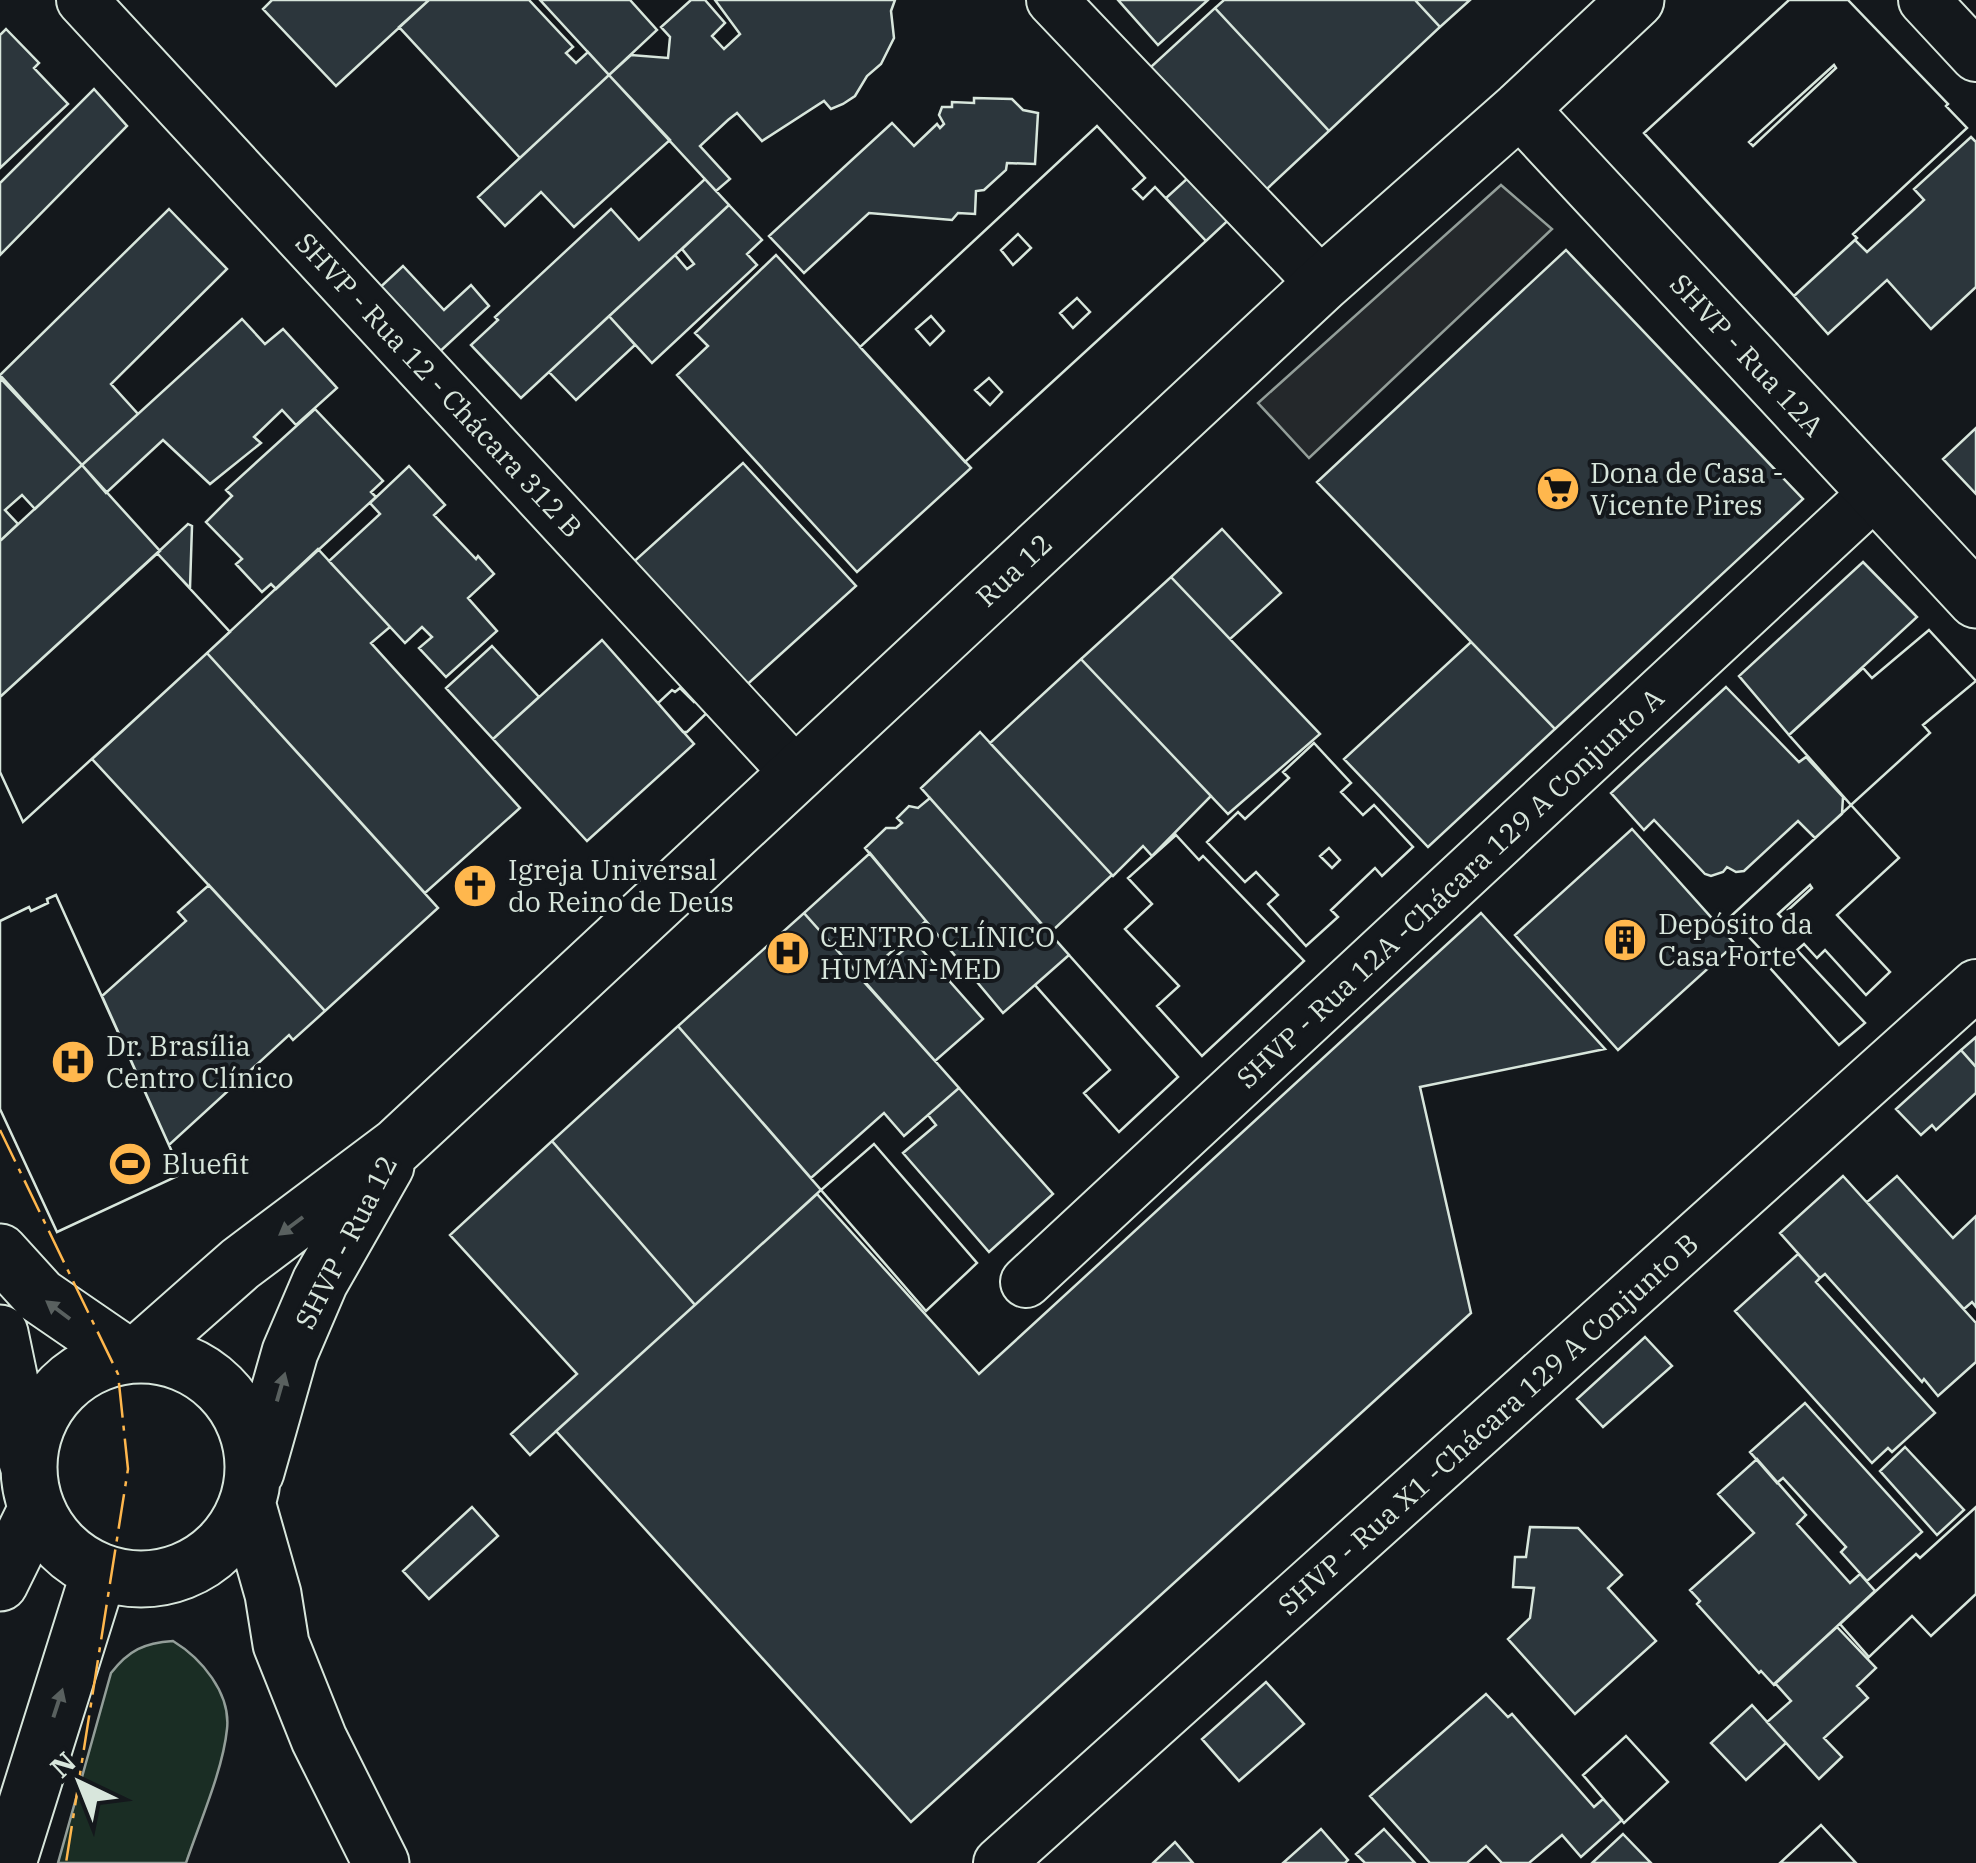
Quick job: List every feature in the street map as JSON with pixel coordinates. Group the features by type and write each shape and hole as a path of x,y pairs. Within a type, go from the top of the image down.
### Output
{"street":[{"name":"SHVP - Rua 12 - Chácara 312 B","path":"82,0 795,772"},
{"path":"1052,0 1322,284"},
{"name":"Rua 12","path":"397,1146 1322,284 1520,109 1636,0"},
{"path":"1924,0 1976,56"},
{"name":"SHVP - Rua 12A","path":"1520,109 1976,600"},
{"name":"SHVP - Rua 12A -Chácara 129 A Conjunto A","path":"1026,1282 1875,493"},
{"name":"SHVP - Rua X1 -Chácara 129 A Conjunto B","path":"999,1863 1976,985"},
{"name":"SHVP - Rua 12","path":"132,1354 240,1264 397,1146"},
{"name":"SHVP - Rua 12","path":"251,1493 290,1352 320,1282 397,1146"},
{"path":"0,1252 40,1296 132,1354"},
{"path":"0,1333 32,1488 61,1548 99,1573 151,1580 200,1564 228,1539 251,1493"},
{"path":"0,1584 32,1488 36,1426 58,1390 88,1368 132,1354 177,1359 211,1377 238,1406 252,1442 251,1493 281,1644 319,1739 381,1863"},
{"path":"200,1564 281,1644"},
{"path":"8,1863 99,1573"}],"green space":[{"path":"173,1641 212,1678 227,1716 221,1762 186,1863 58,1863 111,1673 138,1649"}],"shaded area":[{"path":"1501,185 1552,229 1309,458 1258,403"}],"building":[{"path":"272,0 429,0 336,86 263,9"},
{"path":"429,0 529,0 573,47 566,53 576,63 588,52 609,75 520,158 399,27"},
{"path":"540,0 630,0 657,30 609,75"},
{"path":"691,0 705,0 725,23 712,36 724,49 740,34 715,0 895,0 891,11 894,38 881,64 867,76 855,96 843,104 831,109 824,101 762,141 737,113 728,120 700,146 730,179 716,191 609,75 631,55 668,58 670,37 661,27"},
{"path":"1118,0 1208,0 1158,45"},
{"path":"1224,0 1415,0 1440,27 1329,131 1215,8"},
{"path":"1415,0 1470,0 1440,27"},
{"path":"1789,0 1848,0 1967,128 1853,234 1857,238 1794,296 1644,133","holes":["1834,65 1836,68 1753,146 1749,142"]},
{"path":"1789,0 1848,0 1967,128 1853,234 1857,238 1794,296 1644,133","holes":["1834,65 1836,68 1753,146 1749,142"]},
{"path":"1215,8 1329,131 1254,201 1140,77"},
{"path":"6,29 39,63 34,68 68,104 0,168 0,35"},
{"path":"609,75 670,140 574,227 541,192 505,226 478,197"},
{"path":"94,89 127,126 0,255 0,183"},
{"path":"974,98 1012,99 1023,110 1038,113 1035,164 1007,163 1006,170 984,190 976,191 975,214 958,213 952,220 869,213 804,273 769,236 892,123 914,146 937,124 940,128 944,124 939,115 942,107 952,107 952,102 974,103"},
{"path":"1097,126 1145,178 1133,189 1143,199 1155,187 1206,241 965,462 860,347","holes":["1018,234 1031,248 1013,265 1001,250","1077,298 1090,312 1073,328 1060,313","931,316 944,331 930,345 916,329","989,378 1002,392 990,405 975,390"]},
{"path":"1097,126 1145,178 1133,189 1143,199 1155,187 1206,241 965,462 860,347","holes":["1018,234 1031,248 1013,265 1001,250","1077,298 1090,312 1073,328 1060,313","931,316 944,331 930,345 916,329","989,378 1002,392 990,405 975,390"]},
{"path":"1971,137 1976,142 1976,287 1931,329 1887,280 1828,334 1794,296 1855,240 1867,252 1924,200 1914,189"},
{"path":"1212,156 1252,198 1206,241 1166,198"},
{"path":"705,179 729,205 521,398 471,345 498,320 495,317 611,209 639,240"},
{"path":"729,205 762,240 747,254 757,265 652,363 609,316 675,255 687,269 694,264 682,249"},
{"path":"169,209 227,269 111,384 138,414 82,465 0,375"},
{"name":"Dona de Casa - Vicente Pires","path":"1566,250 1803,499 1555,729 1317,482"},
{"path":"776,255 971,468 857,572 677,375 708,346 695,333"},
{"path":"403,266 444,310 471,285 489,306 434,357 374,293"},
{"path":"609,316 635,345 576,400 549,372"},
{"path":"242,319 265,344 283,329 337,388 296,425 282,410 254,437 261,443 210,484 163,440 106,493 82,465"},
{"path":"0,378 82,465 35,509 22,495 5,510 18,524 0,541"},
{"path":"315,409 383,481 371,492 376,497 276,589 271,584 262,592 236,564 242,559 206,522 232,496 226,490"},
{"path":"1976,428 1976,494 1943,459"},
{"path":"743,463 856,586 741,690 629,566"},
{"path":"82,465 160,551 0,697 0,541"},
{"path":"409,466 445,505 434,515 494,574 468,598 497,631 446,677 419,648 432,637 422,627 405,643 329,561 380,514 370,503"},
{"path":"188,524 192,526 190,588 157,553"},
{"path":"1222,529 1281,593 1230,639 1171,577"},
{"path":"318,549 390,627 371,643 520,808 425,893 207,653"},
{"path":"157,553 230,632 23,822 0,772 0,697"},
{"path":"157,553 230,632 23,822 0,772 0,697"},
{"path":"1863,562 1917,617 1789,735 1739,676"},
{"path":"1171,577 1320,734 1228,814 1081,659"},
{"path":"1929,630 1976,681 1923,725 1930,733 1851,805 1789,735 1863,668 1872,678"},
{"path":"1929,630 1976,681 1923,725 1930,733 1851,805 1789,735 1863,668 1872,678"},
{"path":"602,640 694,744 587,841 493,739"},
{"path":"1471,642 1555,729 1428,847 1344,759"},
{"path":"492,646 539,697 493,739 446,688"},
{"path":"207,653 438,908 325,1011 92,759"},
{"path":"1081,659 1211,796 1152,856 1143,846 1113,876 990,743"},
{"path":"725,671 737,684 687,732 658,703 680,688 694,702"},
{"path":"725,671 737,684 687,732 658,703 680,688 694,702"},
{"path":"1726,687 1799,762 1806,757 1843,797 1842,814 1815,838 1798,821 1744,871 1727,867 1711,876 1654,820 1644,830 1611,793"},
{"path":"980,732 1112,875 1050,933 921,788"},
{"path":"1314,743 1351,783 1341,792 1363,815 1374,805 1413,847 1382,876 1375,868 1331,910 1338,917 1306,946 1268,904 1278,895 1256,872 1245,882 1207,842 1238,812 1245,819 1289,778 1283,772","holes":["1329,848 1340,860 1332,868 1320,856"]},
{"path":"1314,743 1351,783 1341,792 1363,815 1374,805 1413,847 1382,876 1375,868 1331,910 1338,917 1306,946 1268,904 1278,895 1256,872 1245,882 1207,842 1238,812 1245,819 1289,778 1283,772","holes":["1329,848 1340,860 1332,868 1320,856"]},
{"path":"930,798 1069,955 1003,1013 865,848 886,828 902,823 897,818 909,806 918,808"},
{"path":"1851,805 1899,858 1837,915 1890,972 1866,995 1825,950 1817,958 1804,944 1797,950 1865,1023 1839,1045 1730,917","holes":["1810,885 1812,888 1788,910 1791,913 1784,920 1778,914"]},
{"path":"1851,805 1899,858 1837,915 1890,972 1866,995 1825,950 1817,958 1804,944 1797,950 1865,1023 1839,1045 1730,917","holes":["1810,885 1812,888 1788,910 1791,913 1784,920 1778,914"]},
{"name":"Depósito da Casa Forte","path":"1632,829 1735,944 1618,1050 1515,935"},
{"path":"1176,835 1199,860 1203,856 1304,961 1202,1056 1157,1006 1179,986 1125,929 1152,904 1128,878"},
{"path":"1176,835 1199,860 1203,856 1304,961 1202,1056 1157,1006 1179,986 1125,929 1152,904 1128,878"},
{"path":"870,853 926,921 862,978 804,913"},
{"path":"209,885 325,1011 293,1040 289,1035 169,1145 102,996 186,921 178,912"},
{"path":"56,895 182,1174 57,1232 0,1109 0,921 29,907 31,911"},
{"path":"56,895 182,1174 57,1232 0,1109 0,921 29,907 31,911"},
{"path":"804,913 959,1088 904,1136 884,1113 811,1178 678,1026"},
{"path":"1481,913 1605,1049 1420,1087 1471,1313 911,1822 556,1431 817,1194 979,1374"},
{"path":"914,941 983,1019 935,1061 865,983"},
{"path":"1069,955 1178,1077 1119,1132 1084,1093 1110,1070 1035,985"},
{"path":"1069,955 1178,1077 1119,1132 1084,1093 1110,1070 1035,985"},
{"path":"678,1026 821,1190 695,1305 552,1141"},
{"path":"1976,1037 1976,1067 1961,1050"},
{"path":"1961,1050 1976,1067 1976,1093 1936,1130 1932,1125 1921,1135 1896,1109"},
{"path":"959,1088 1053,1194 989,1252 903,1153 936,1125 928,1115"},
{"path":"552,1141 695,1305 530,1455 511,1434 577,1374 450,1235"},
{"path":"874,1144 977,1263 926,1311 821,1190"},
{"path":"874,1144 977,1263 926,1311 821,1190"},
{"path":"1843,1176 1976,1323 1976,1362 1938,1396 1825,1274 1820,1278 1780,1233"},
{"path":"1897,1176 1953,1238 1976,1216 1976,1307 1972,1302 1964,1309 1867,1202"},
{"path":"1798,1254 1820,1278 1816,1282 1935,1413 1892,1452 1888,1448 1872,1463 1735,1311"},
{"path":"1645,1337 1672,1366 1603,1427 1577,1399"},
{"path":"1805,1403 1922,1532 1867,1581 1841,1552 1846,1547 1783,1478 1777,1483 1750,1452"},
{"path":"1905,1447 1964,1510 1937,1535 1880,1471"},
{"path":"1757,1459 1806,1515 1797,1524 1850,1583 1860,1574 1875,1591 1774,1685 1697,1604 1700,1601 1690,1590 1754,1533 1718,1494"},
{"path":"472,1507 498,1536 429,1599 403,1571"},
{"path":"1976,1507 1976,1594 1931,1636 1912,1616 1869,1657 1840,1624 1916,1554 1920,1558"},
{"path":"1976,1507 1976,1594 1931,1636 1912,1616 1869,1657 1840,1624 1916,1554 1920,1558"},
{"path":"1530,1527 1578,1528 1622,1575 1608,1588 1656,1641 1575,1714 1508,1639 1530,1618 1534,1588 1513,1587 1515,1557 1526,1557"},
{"path":"1837,1627 1876,1668 1857,1686 1868,1698 1824,1738 1842,1757 1819,1779 1767,1722 1791,1701 1775,1683"},
{"path":"1266,1682 1304,1724 1239,1781 1202,1739"},
{"path":"1486,1694 1508,1717 1512,1714 1594,1807 1603,1799 1622,1820 1581,1857 1562,1835 1529,1863 1502,1863 1486,1846 1467,1863 1430,1863 1370,1796"},
{"path":"1752,1705 1786,1743 1746,1780 1711,1743"},
{"path":"1626,1736 1668,1782 1624,1823 1583,1775"},
{"path":"1626,1736 1668,1782 1624,1823 1583,1775"},
{"path":"1821,1825 1856,1863 1780,1863"},
{"path":"1821,1825 1856,1863 1780,1863"},
{"path":"1321,1829 1348,1860 1345,1863 1283,1863"},
{"path":"1384,1829 1415,1863 1365,1863 1356,1854"},
{"path":"1623,1834 1651,1863 1592,1863"},
{"path":"1175,1842 1193,1863 1153,1863"}],"power":[{"path":"0,1130 118,1374 128,1469 66,1863"}],"place":[{"name":"Dona de Casa - Vicente Pires","path":"1558,489"},
{"name":"Igreja Universal do Reino de Deus","path":"475,886"},
{"name":"Depósito da Casa Forte","path":"1625,940"},
{"name":"CENTRO CLÍNICO HUMAN-MED","path":"788,953"},
{"name":"Dr. Brasília Centro Clínico","path":"73,1062"},
{"name":"Bluefit","path":"130,1164"}]}
